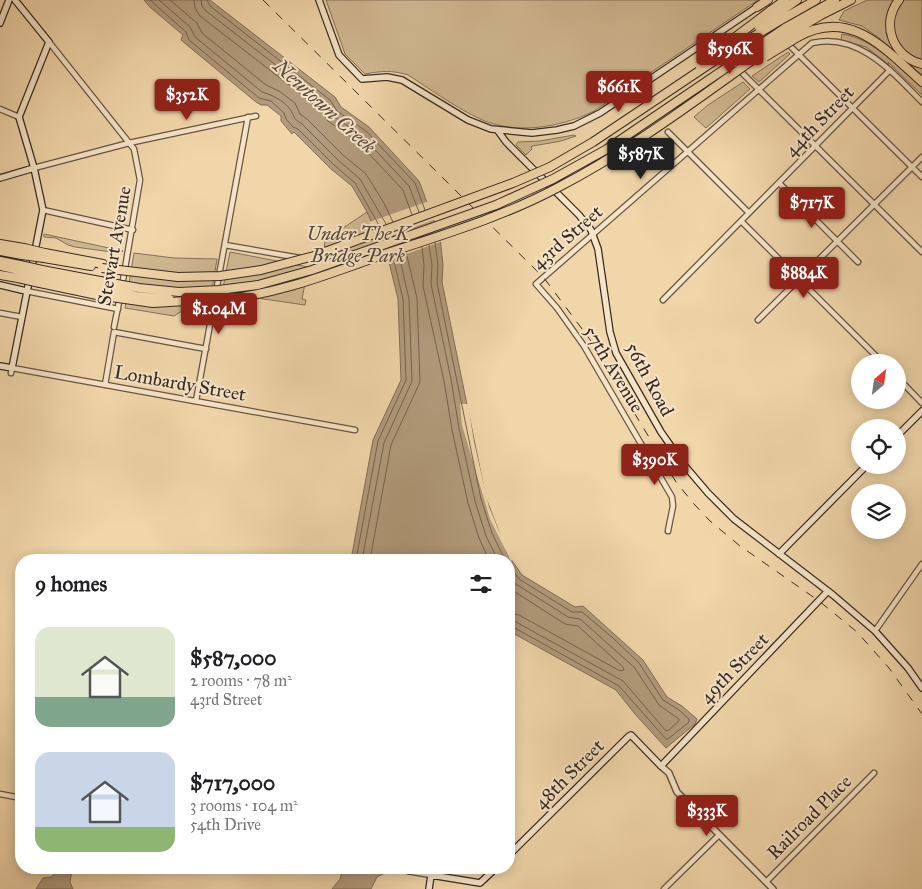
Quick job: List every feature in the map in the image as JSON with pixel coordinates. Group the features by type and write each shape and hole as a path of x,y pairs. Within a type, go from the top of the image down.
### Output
{"highway":[{"path":"757,7 768,0"},
{"path":"774,16 785,0"},
{"path":"0,251 45,255 146,274 187,278 236,274 291,263 513,183 543,170 600,138 687,80 797,0"},
{"path":"687,80 710,56 774,16 816,0"},
{"path":"0,266 98,288 153,303 241,297 290,287 500,214 547,194 588,171 700,98 835,0"},
{"path":"98,288 139,288 179,292 211,291 258,285 312,270 496,204 553,179 602,152 791,33 851,0"},
{"path":"900,0 893,10 891,18 892,36 902,53 910,60 922,64"},
{"path":"791,33 837,27 854,30 874,40 922,82"},
{"path":"909,70 922,76"},
{"path":"0,244 23,252"},
{"path":"0,261 19,271"},
{"path":"0,275 19,271"}],"main road":[{"path":"0,23 9,0"},
{"path":"12,370 43,210 34,168 19,117 49,42 15,0"},
{"path":"319,0 339,55 360,78 387,77 402,80 468,120 486,128 498,131 544,132 579,124 605,110 757,7"},
{"name":"56th Road","path":"498,131 506,142 579,215 593,234 598,249 612,339 616,353 666,440 696,480 734,519 828,591 875,631 908,668 922,688"},
{"path":"0,178 34,168"},
{"path":"0,285 26,291"},
{"name":"Lombardy Street","path":"0,366 12,370"},
{"path":"906,427 922,411"},
{"path":"779,554 858,474"},
{"name":"49th Street","path":"661,766 828,591"},
{"name":"48th Street","path":"515,849 630,735 661,766"},
{"path":"429,889 431,875 480,883 490,874"}],"street":[{"path":"757,7 798,55 922,178"},
{"path":"708,40 922,252"},
{"name":"Stewart Avenue","path":"49,42 134,149 140,180 105,384"},
{"name":"43rd Street","path":"536,284 810,44 815,42 837,42 868,53 890,70 922,102"},
{"name":"44th Street","path":"663,300 890,70"},
{"path":"0,109 19,117"},
{"path":"34,168 129,143 256,116"},
{"path":"196,401 248,117"},
{"path":"668,132 749,213"},
{"path":"758,320 922,157"},
{"path":"779,183 858,262"},
{"path":"43,210 132,230"},
{"path":"741,221 874,354"},
{"path":"225,244 315,261"},
{"name":"57th Avenue","path":"536,284 584,346 672,497 673,506 668,531"},
{"path":"26,291 118,309"},
{"path":"216,296 236,300"},
{"path":"0,313 22,317"},
{"path":"114,330 206,349"},
{"name":"Lombardy Street","path":"12,370 105,384 356,430"},
{"path":"906,386 922,403"},
{"path":"875,631 922,564"},
{"path":"661,766 669,773 677,792 773,889"},
{"name":"Railroad Place","path":"766,882 874,773"},
{"path":"0,794 15,797"},
{"path":"664,889 719,834"},
{"path":"425,874 431,875"}],"green space":[{"path":"326,0 758,0 594,111 566,122 536,128 520,128 490,123 476,117 408,75 397,72 365,74 345,54"},
{"path":"867,0 895,0 889,11 894,48 922,66 922,75 862,26 839,20 844,11"},
{"path":"904,0 922,0 922,60 911,56 902,48 896,37 894,18"},
{"path":"842,34 865,42 885,55 922,87 922,95 888,62 889,65 866,47 841,40"},
{"path":"788,52 790,54 759,82 752,76"},
{"path":"743,82 750,89 706,128 694,117 708,105"},
{"path":"576,136 561,141 533,146 526,155 516,145 518,142 540,141"},
{"name":"Under The K Bridge Park","path":"367,212 387,254 359,268 322,276 325,240"},
{"path":"44,234 123,251 119,253 75,247 56,238 44,237"},
{"name":"Under The K Bridge Park","path":"230,252 308,267 302,299 306,300 305,305 222,293"},
{"path":"134,253 174,258 217,259 209,308 190,306 174,316 125,308"}],"water":[{"name":"Newtown Creek","path":"144,0 210,0 335,97 341,107 369,127 419,181 440,237 443,265 442,282 486,498 508,554 352,554 373,440 401,380 398,299 387,254 352,186 331,169 294,132 292,134 281,121 281,116 267,105 261,105 256,102 181,40 183,35"},
{"path":"515,565 522,575 575,607 583,606 643,660 667,697 682,706 697,719 695,724 666,748 616,690 515,634"},
{"path":"54,874 71,874 70,882 73,889 36,889 43,878 51,877"},
{"path":"341,874 383,874 377,877 371,889 332,889"}],"pier":[{"path":"429,201 436,219 378,241 369,222"},
{"path":"437,222 443,241 387,261 379,243"},
{"path":"460,404 468,404 474,442 489,507 511,554 508,554 490,519 462,425"}],"railway":[{"path":"263,0 544,278 591,341 676,482 694,504 710,521 740,546 819,601 857,632 889,668 922,714"}]}
